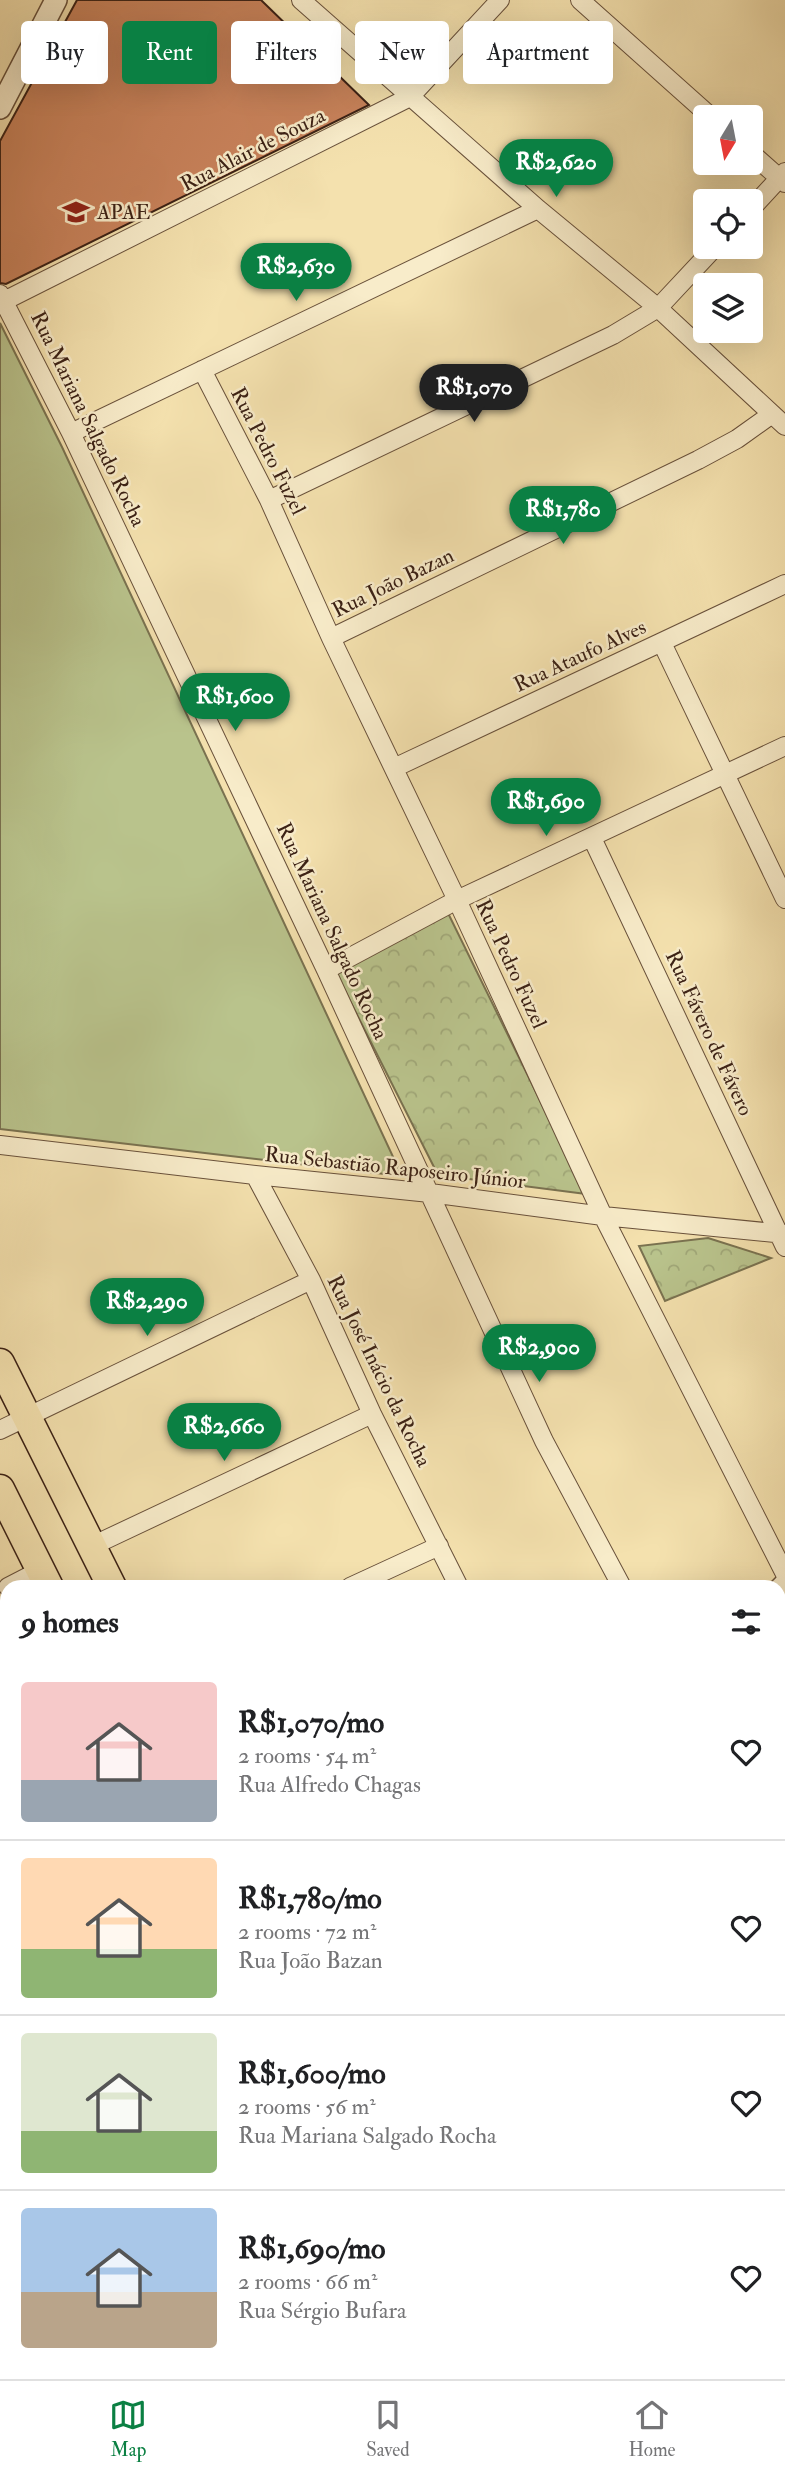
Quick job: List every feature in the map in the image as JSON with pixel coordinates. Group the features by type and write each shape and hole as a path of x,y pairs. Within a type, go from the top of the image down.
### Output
{"main road":[{"path":"0,1363 109,1580"},
{"path":"0,1489 45,1579"}],"street":[{"path":"0,108 56,0"},
{"path":"302,0 538,209 658,308 779,420"},
{"path":"410,97 500,0"},
{"path":"580,0 698,105"},
{"name":"Rua Alair de Souza","path":"2,298 410,97"},
{"path":"763,162 783,178 763,197"},
{"path":"71,433 538,209"},
{"path":"269,500 613,335 658,308 704,259"},
{"name":"Rua Mariana Salgado Rocha","path":"2,298 71,433 326,970 544,1441 618,1580"},
{"name":"Rua Pedro Fuzel","path":"202,370 269,500 331,638 457,900 603,1216 785,1574"},
{"name":"Rua João Bazan","path":"331,638 779,420"},
{"name":"Rua Ataufo Alves","path":"394,768 785,583"},
{"path":"662,643 785,900"},
{"path":"326,970 457,900 785,746"},
{"name":"Rua Fávero de Fávero","path":"592,838 783,1238"},
{"name":"Rua Sebastião Raposeiro Júnior","path":"0,1145 430,1193 783,1238"},
{"name":"Rua José Inácio da Rocha","path":"255,1175 311,1280 372,1414 456,1580"},
{"path":"0,1430 311,1280"},
{"path":"92,1546 372,1414"},
{"path":"365,1580 439,1546"}],"green space":[{"path":"0,323 62,447 402,1176 0,1129"},
{"path":"446,909 586,1194 438,1175 336,973"},
{"path":"708,1238 771,1258 665,1301 639,1246"}],"building":[{"name":"APAE","path":"77,0 261,0 283,21 231,21 231,84 341,84 341,78 369,105 6,284 0,283 0,141 31,84 108,84 108,21 66,21"}],"place":[{"name":"APAE","path":"76,212"}]}
